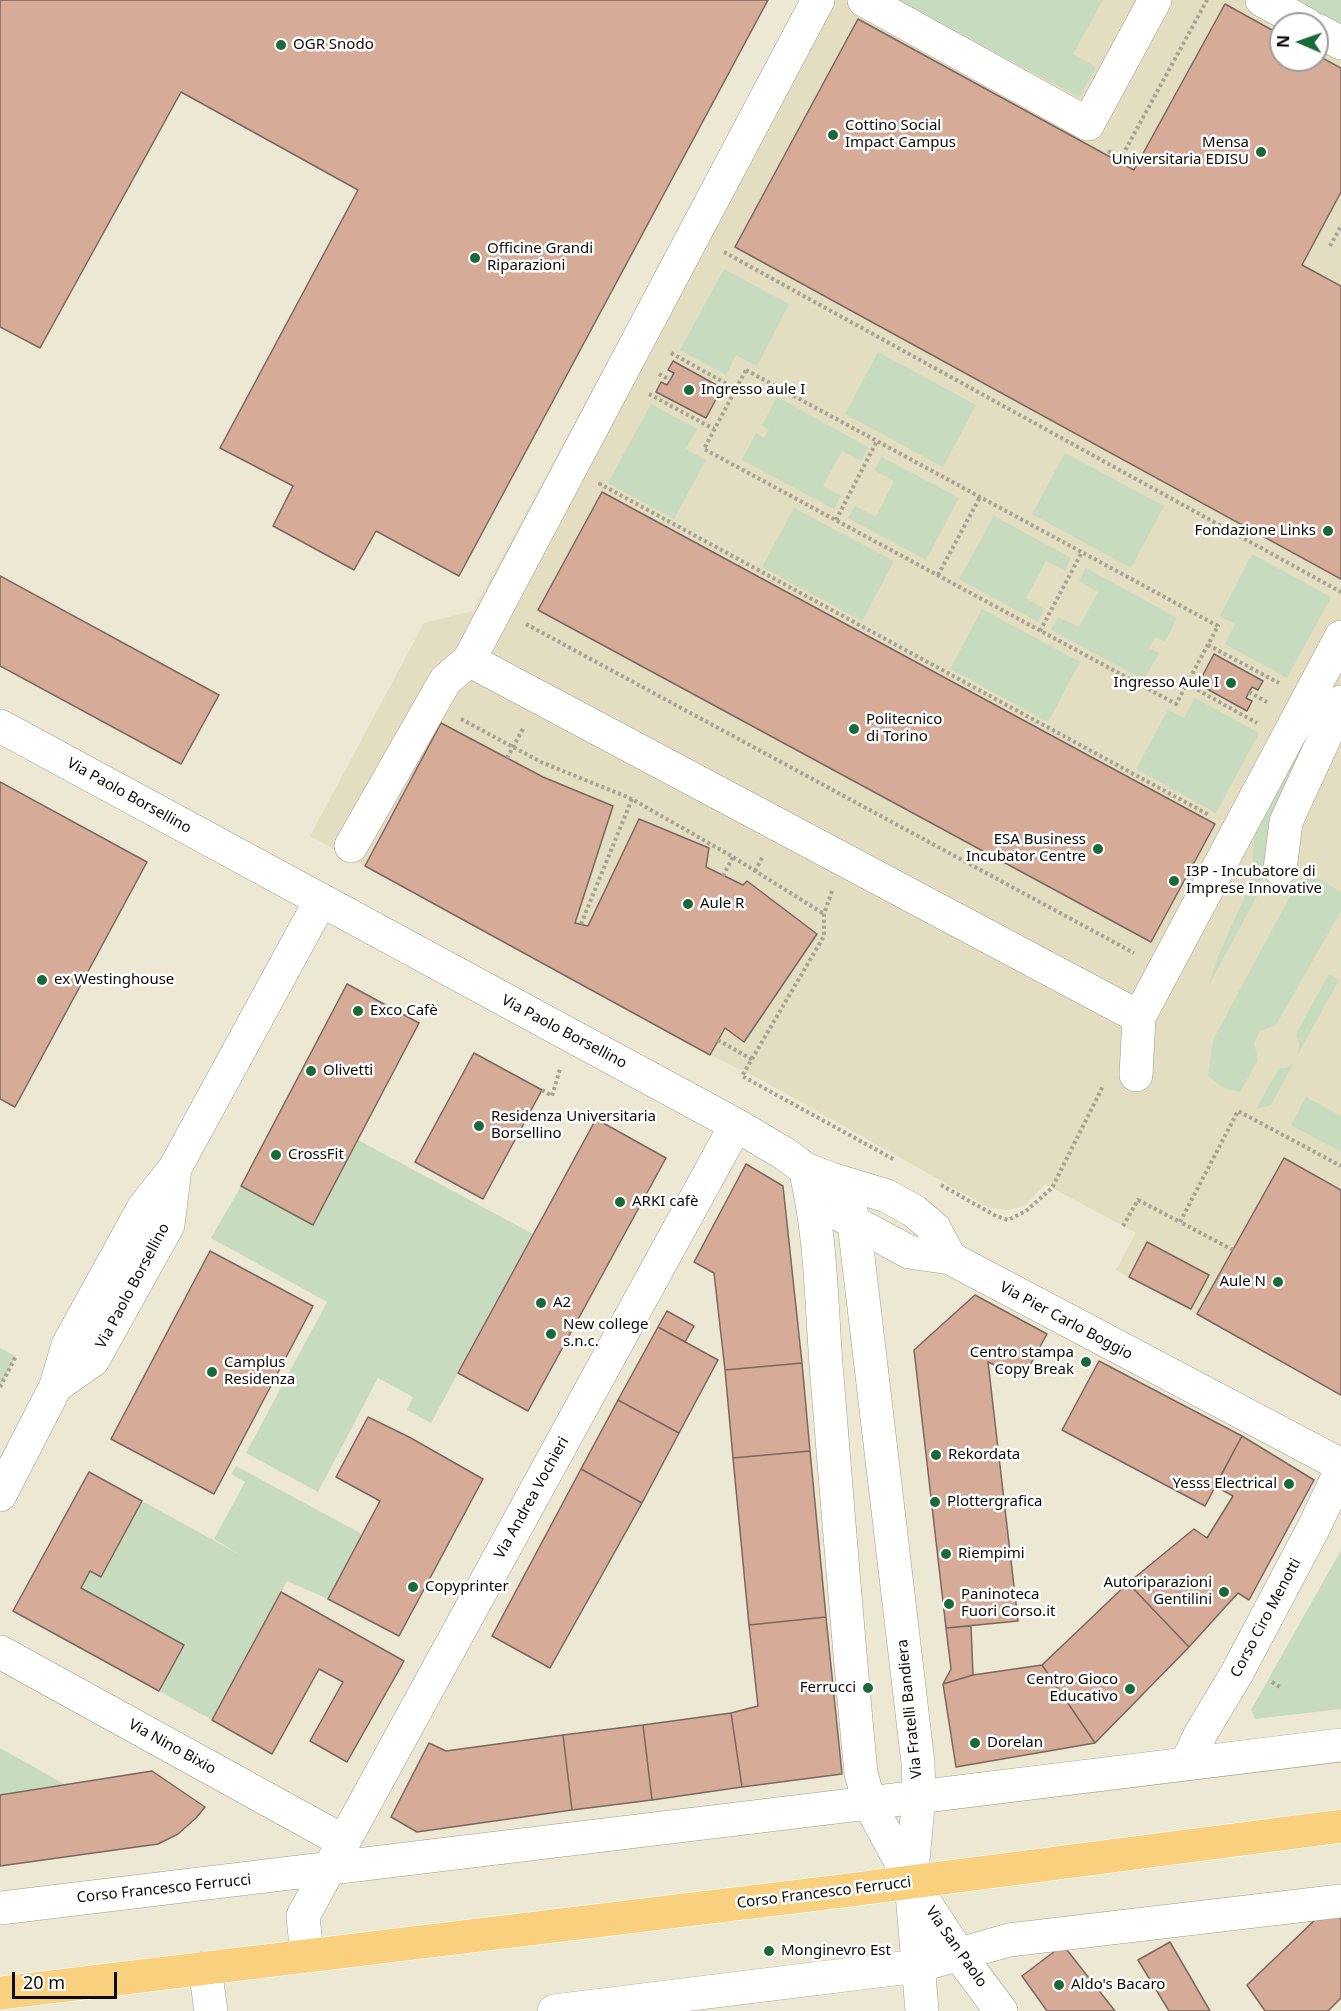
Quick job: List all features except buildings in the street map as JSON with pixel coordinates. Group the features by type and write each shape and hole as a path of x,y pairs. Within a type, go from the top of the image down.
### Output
{"main road":[{"name":"Corso Francesco Ferrucci","path":"0,1993 1341,1826"}],"street":[{"path":"351,846 445,681 469,660 818,0"},
{"path":"864,0 1088,124 1155,0"},
{"path":"1262,0 1284,12"},
{"path":"1136,1075 1139,1017 1341,637"},
{"path":"469,660 1139,1017"},
{"path":"1280,868 1286,822 1341,702"},
{"path":"561,709 555,720 723,809"},
{"name":"Via Paolo Borsellino","path":"0,726 736,1125 785,1154 816,1182"},
{"name":"Via Paolo Borsellino","path":"0,1495 57,1386 93,1360 168,1225 175,1168 321,900"},
{"name":"Via Andrea Vochieri","path":"328,1871 736,1125"},
{"path":"922,2011 911,1881 869,1803 861,1773 826,1366 816,1182 887,1196 914,1211 934,1227 950,1258"},
{"name":"Via Pier Carlo Boggio","path":"816,1182 854,1223 909,1252 950,1258 1341,1465"},
{"name":"Via Fratelli Bandiera","path":"854,1223 918,1763 919,1796 911,1881"},
{"name":"Corso Ciro Menotti","path":"1186,1764 1308,1540 1341,1470"},
{"name":"Via Nino Bixio","path":"0,1652 344,1841"},
{"name":"Corso Francesco Ferrucci","path":"0,1908 328,1871 1341,1745"},
{"path":"307,1956 303,1916 328,1871"},
{"name":"Via San Paolo","path":"911,1881 960,1956 1001,2011"},
{"path":"554,2011 769,1998 960,1956 1009,1940 1341,1900"},
{"path":"205,1968 211,2011"}],"path":[{"path":"1330,246 1341,226"},
{"path":"717,248 1341,592"},
{"path":"719,262 724,252"},
{"path":"666,360 675,343"},
{"path":"670,353 736,389"},
{"path":"643,403 662,367"},
{"path":"746,370 1218,626 1176,704 704,449 714,429 746,370"},
{"path":"658,374 670,380"},
{"path":"648,393 714,429"},
{"path":"836,520 877,441"},
{"path":"600,484 606,474"},
{"path":"594,481 1238,831"},
{"path":"938,575 980,497"},
{"path":"1040,631 1082,552"},
{"path":"524,622 1164,969"},
{"path":"1208,645 1308,699"},
{"path":"1187,684 1287,739"},
{"path":"460,719 541,762 632,798 733,856 824,914"},
{"path":"507,758 518,738"},
{"path":"581,924 632,798"},
{"path":"723,876 733,856"},
{"path":"755,871 762,858"},
{"path":"830,895 824,914 824,936 742,1076 904,1165"},
{"path":"718,1040 753,1060"},
{"path":"935,1182 996,1216 1008,1220 1026,1211 1052,1188 1108,1076 1117,1069 1136,1075"},
{"path":"1180,1222 1238,1111 1341,1166"},
{"path":"1123,1226 1138,1200 1233,1250"},
{"path":"0,1387 16,1356"}],"shaded area":[{"name":"Politecnico di Torino","path":"802,0 1341,0 1341,1395 1116,1270 1136,1233 1045,1184 1026,1205 1008,1210 988,1207 758,1078 710,1055 310,836 424,623 473,611"}],"green space":[{"path":"894,0 1103,0 1073,54 1096,67 1079,97"},
{"path":"1282,0 1341,0 1341,31 1329,25 1329,12 1305,12"},
{"path":"724,269 789,304 757,366 736,355 726,375 680,350"},
{"path":"878,352 976,405 943,467 845,414"},
{"path":"777,397 868,447 861,461 842,451 823,486 841,496 834,509 742,460 756,433 764,438 769,430 762,425"},
{"path":"651,404 697,429 686,449 706,460 674,519 608,483"},
{"path":"1065,453 1164,506 1131,568 1032,514"},
{"path":"882,457 959,498 926,560 848,518 855,506 876,517 894,481 874,470"},
{"path":"794,508 894,561 862,621 762,567"},
{"path":"994,516 1071,558 1065,571 1046,561 1026,598 1044,609 1038,622 959,579"},
{"path":"1252,554 1331,597 1287,678 1225,644 1235,624 1220,616"},
{"path":"1086,568 1177,618 1165,642 1155,637 1149,648 1159,653 1144,680 1051,630 1058,617 1079,627 1098,592 1079,581"},
{"path":"982,609 1080,662 1048,722 950,669"},
{"path":"1341,659 1341,673 1288,784 1257,896 1209,985 1219,954 1251,883 1255,828"},
{"path":"1195,698 1259,733 1216,813 1136,769 1168,710 1184,718"},
{"path":"1311,874 1341,892 1341,911 1276,1025 1260,1031 1254,1043 1258,1060 1240,1092 1223,1088 1208,1076 1213,1040 1295,887"},
{"path":"1329,974 1339,980 1298,1054 1299,1043 1296,1034"},
{"path":"1293,1064 1271,1105 1256,1109 1279,1068 1286,1068"},
{"path":"1306,1097 1341,1116 1341,1152 1291,1125"},
{"path":"358,1140 533,1234 431,1423 407,1410 413,1397 378,1378 318,1492 246,1453 327,1302 211,1238 241,1186 313,1224"},
{"path":"0,1348 16,1356 0,1387"},
{"path":"236,1466 362,1534 328,1599 287,1581 212,1720 159,1691 184,1645 81,1588 90,1571 102,1577 142,1501 242,1556 214,1539 245,1482 231,1474"},
{"path":"1341,1550 1341,1709 1255,1719 1251,1710"},
{"path":"0,1748 64,1784 0,1795"}],"place":[{"name":"OGR Snodo","path":"281,45"},
{"name":"Cottino Social Impact Campus","path":"833,135"},
{"name":"Mensa Universitaria EDISU","path":"1261,152"},
{"name":"Officine Grandi Riparazioni","path":"475,258"},
{"name":"Ingresso aule I","path":"689,390"},
{"name":"Fondazione Links","path":"1328,531"},
{"name":"Ingresso Aule I","path":"1231,683"},
{"name":"Politecnico di Torino","path":"854,729"},
{"name":"ESA Business Incubator Centre","path":"1098,849"},
{"name":"I3P - Incubatore di Imprese Innovative","path":"1174,881"},
{"name":"Aule R","path":"688,904"},
{"name":"ex Westinghouse","path":"42,980"},
{"name":"Exco Cafè","path":"358,1011"},
{"name":"Olivetti","path":"311,1071"},
{"name":"Residenza Universitaria Borsellino","path":"479,1126"},
{"name":"CrossFit","path":"276,1155"},
{"name":"ARKI cafè","path":"620,1202"},
{"name":"Aule N","path":"1278,1282"},
{"name":"A2","path":"541,1303"},
{"name":"New college s.n.c.","path":"551,1334"},
{"name":"Centro stampa Copy Break","path":"1086,1362"},
{"name":"Camplus Residenza","path":"212,1372"},
{"name":"Rekordata","path":"936,1455"},
{"name":"Yesss Electrical","path":"1289,1484"},
{"name":"Plottergrafica","path":"935,1502"},
{"name":"Riempimi","path":"946,1554"},
{"name":"Copyprinter","path":"413,1587"},
{"name":"Autoriparazioni Gentilini","path":"1224,1592"},
{"name":"Paninoteca Fuori Corso.it","path":"949,1604"},
{"name":"Ferrucci","path":"868,1688"},
{"name":"Centro Gioco Educativo","path":"1130,1689"},
{"name":"Dorelan","path":"975,1743"},
{"name":"Monginevro Est","path":"769,1951"},
{"name":"Aldo's Bacaro","path":"1059,1985"}]}
